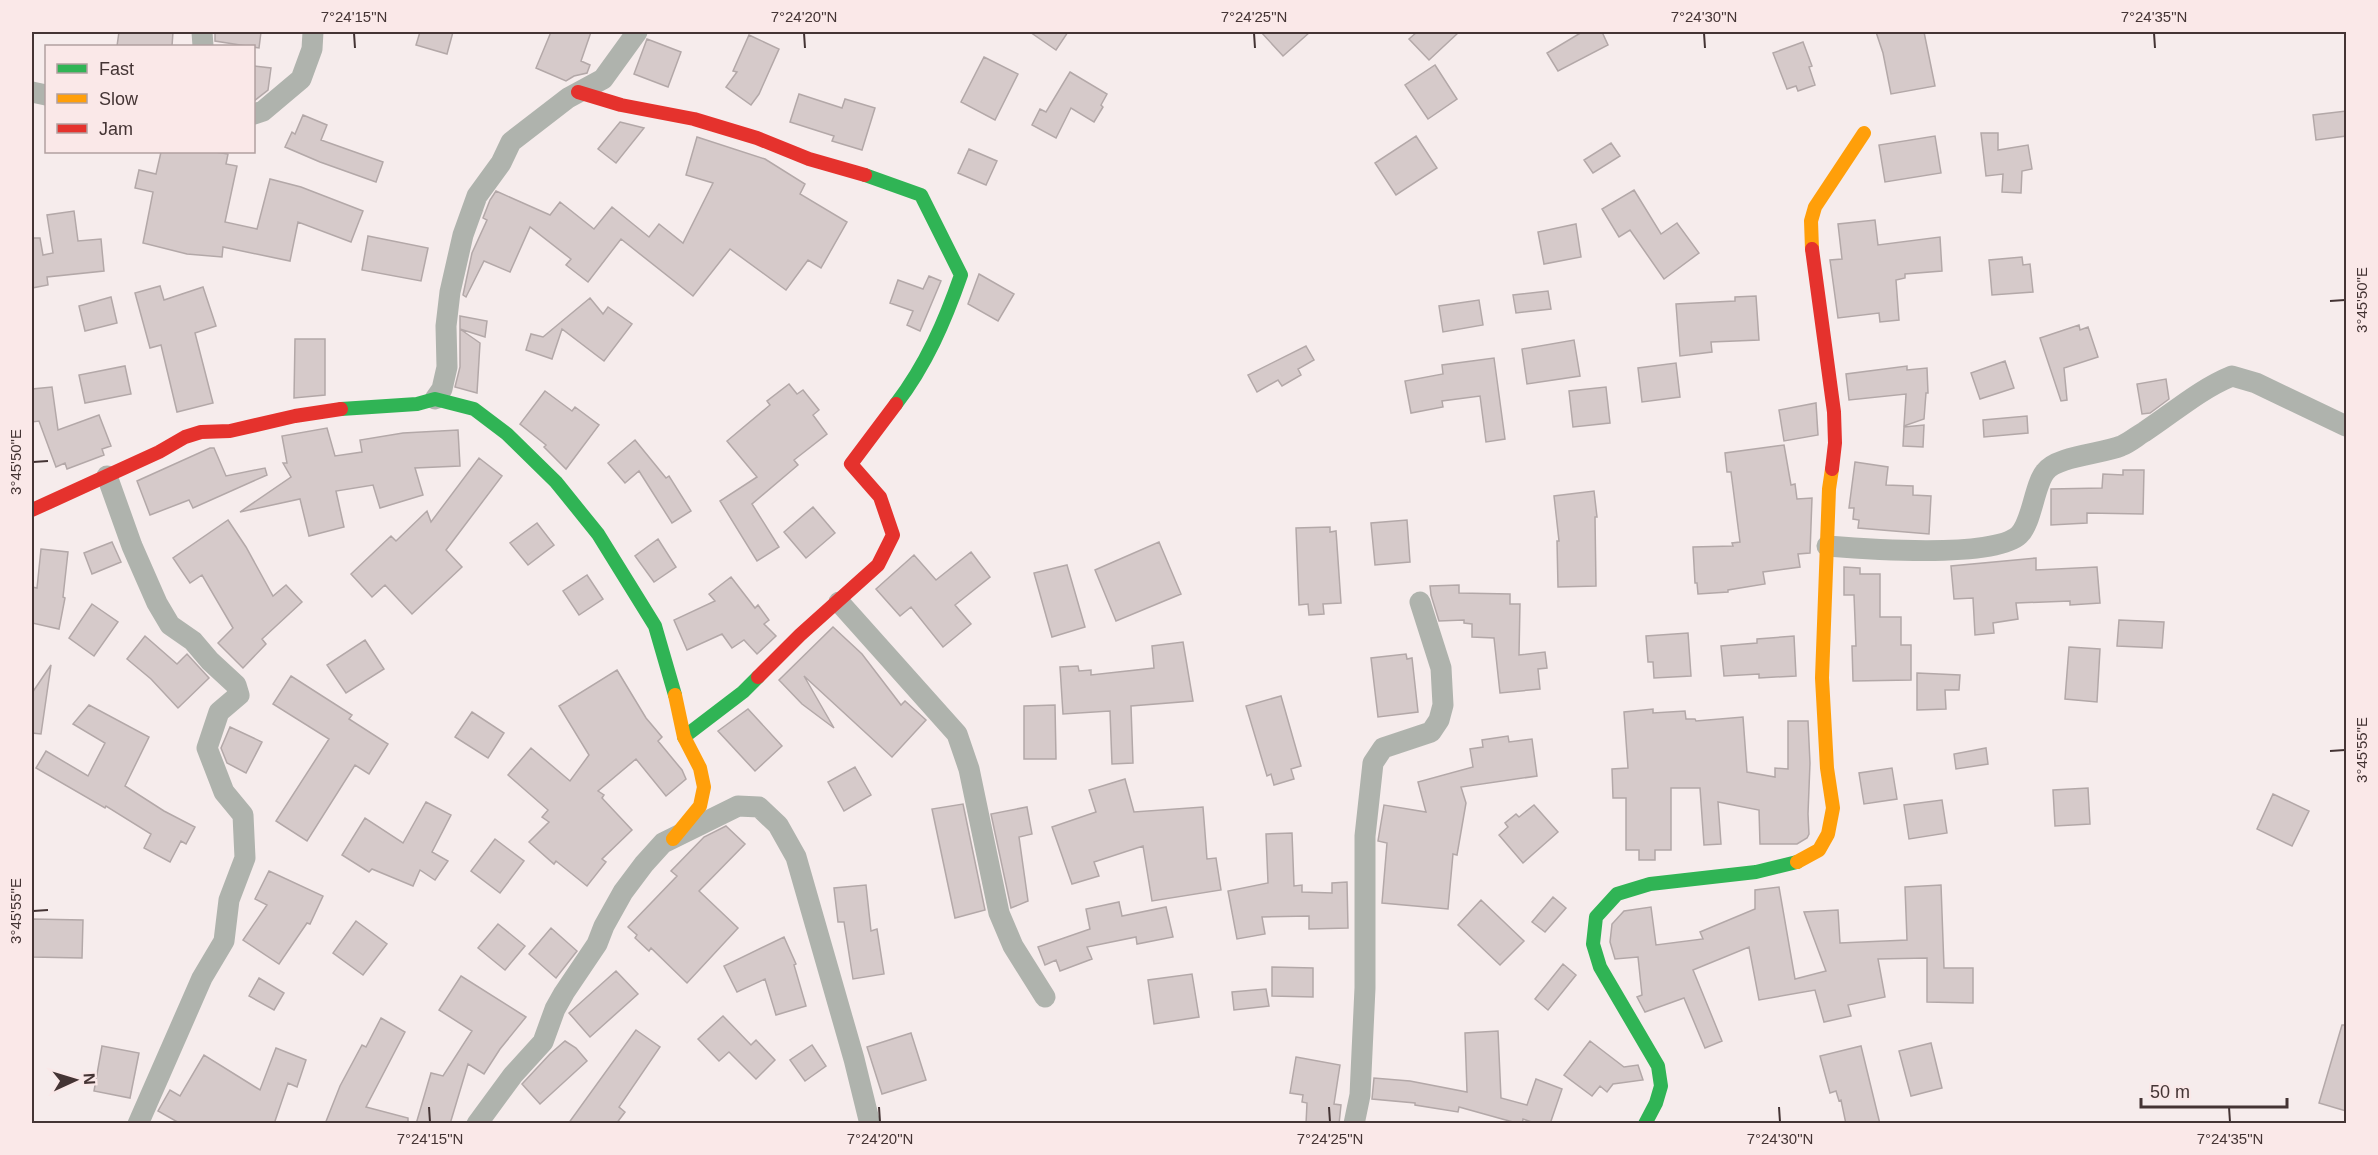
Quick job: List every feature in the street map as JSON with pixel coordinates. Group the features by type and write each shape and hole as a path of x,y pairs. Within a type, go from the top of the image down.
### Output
{"street":[{"path":"255,114 264,111 301,79 312,49 313,32"},
{"path":"435,399 442,389 447,367 446,326 450,292 463,235 477,196 501,163 511,142 578,92 603,79 637,32"},
{"path":"578,92 621,105 694,119 757,138 809,159 849,169 921,195 961,275 947,314 915,379 851,464 880,497 893,535 878,565 800,635 743,692 684,737"},
{"path":"1646,1124 1661,1086 1658,1066 1600,967 1593,944 1596,917 1617,894 1650,884 1756,872 1803,860 1819,850 1828,834 1833,808 1827,768 1822,678 1829,489 1835,442 1834,412 1811,241 1811,221 1815,207 1864,133"},
{"path":"1827,546 1898,551 1975,548 2007,543 2020,534 2045,472 2060,461 2122,446 2210,385 2232,376 2256,383 2346,426"},
{"path":"32,510 108,476 185,436 201,432 230,430 285,417 344,409 417,404 435,399 474,409 507,434 556,482 598,534 655,626 673,683 684,737 700,768 704,787 700,806 674,838"},
{"path":"108,476 132,546 157,603 170,625 193,642 236,685 239,695 219,712 207,748 224,792 243,815 245,858 230,900 224,941 202,978 138,1124"},
{"path":"839,602 957,734 969,769 999,913 1013,946 1045,997"},
{"path":"1354,1124 1360,1095 1365,988 1365,836 1373,763 1383,748 1431,732 1439,720 1443,705 1441,668 1420,602"},
{"path":"477,1124 513,1075 543,1042 560,1001 597,944 623,892 644,864 663,843 738,806 759,807 778,825 796,857 854,1059 870,1124"}],"building":[{"path":"119,32 173,32 172,45 117,45"},
{"path":"215,32 261,32 259,48 255,47 255,45 215,41"},
{"path":"420,32 453,32 447,54 416,45"},
{"path":"551,32 591,32 581,61 590,65 587,73 574,76 566,81 536,68"},
{"path":"1030,32 1068,32 1056,50"},
{"path":"1261,32 1310,32 1283,56"},
{"path":"1417,32 1459,32 1429,60 1409,39"},
{"path":"1582,32 1602,32 1608,45 1558,71 1547,53"},
{"path":"1876,32 1924,32 1935,86 1891,94 1883,53"},
{"path":"749,35 779,49 759,94 751,105 726,87 737,72 733,71"},
{"path":"647,39 681,52 668,87 634,74"},
{"path":"1803,42 1812,66 1809,67 1815,85 1798,91 1796,86 1787,89 1773,53"},
{"path":"984,57 1018,74 995,120 961,102"},
{"path":"1435,65 1457,99 1428,119 1405,85"},
{"path":"255,66 271,68 268,90 255,100"},
{"path":"1070,72 1107,94 1101,105 1103,107 1094,122 1071,108 1056,138 1032,125 1040,109 1046,112"},
{"path":"799,94 842,108 845,99 875,108 862,150 832,141 834,136 790,122"},
{"path":"2346,111 2346,136 2316,140 2313,115"},
{"path":"303,115 327,125 321,140 383,162 376,182 285,147 292,132 295,134"},
{"path":"620,122 644,128 616,163 598,149"},
{"path":"1981,133 1998,133 1998,150 2028,145 2032,169 2022,171 2021,193 2002,192 2003,174 1986,176"},
{"path":"1416,136 1437,168 1396,195 1375,163"},
{"path":"1935,136 1941,173 1885,182 1879,145"},
{"path":"697,137 765,159 805,184 800,194 847,222 821,268 808,260 786,290 730,249 693,296 621,239 588,282 566,265 571,259 530,227 510,272 484,261 466,297 463,295 472,253 487,220 483,218 496,191 550,215 560,202 594,229 612,207 649,237 659,224 683,243 713,183 686,175"},
{"path":"1611,143 1620,156 1593,173 1584,160"},
{"path":"969,149 997,161 986,185 958,173"},
{"path":"161,153 228,154 226,164 237,166 225,222 257,229 270,179 301,187 363,211 351,242 298,222 290,261 223,247 222,257 187,254 143,243 153,192 135,188 139,170 156,174"},
{"path":"1634,190 1661,234 1677,223 1699,253 1664,279 1630,230 1619,237 1602,209"},
{"path":"74,211 78,241 101,239 104,271 47,277 48,285 32,288 32,238 40,238 43,255 53,253 47,215"},
{"path":"1875,220 1878,245 1940,237 1942,271 1905,274 1905,278 1896,280 1899,320 1880,322 1879,313 1838,318 1830,260 1842,259 1838,224"},
{"path":"1576,224 1581,257 1544,264 1538,232"},
{"path":"368,236 428,248 421,281 362,270"},
{"path":"2022,257 2023,265 2030,264 2033,292 1992,295 1989,260"},
{"path":"979,274 1014,294 998,321 968,304"},
{"path":"929,276 941,281 920,331 907,325 913,311 890,303 898,280 923,289"},
{"path":"160,286 164,300 203,287 216,326 195,333 213,403 177,412 161,345 150,348 135,293"},
{"path":"1548,291 1551,309 1516,313 1513,295"},
{"path":"1756,296 1759,340 1711,342 1712,352 1680,356 1676,304 1735,301 1735,297"},
{"path":"111,297 117,323 85,331 79,306"},
{"path":"590,298 603,314 608,307 632,324 604,361 562,329 552,359 526,350 531,334 543,337"},
{"path":"1479,300 1483,325 1443,332 1439,306"},
{"path":"460,316 487,321 485,337 460,329"},
{"path":"2079,325 2080,330 2088,327 2098,357 2064,368 2067,400 2061,401 2040,338"},
{"path":"460,329 480,343 477,393 455,387 460,367"},
{"path":"295,339 325,339 325,395 294,398"},
{"path":"1574,340 1580,376 1527,384 1522,349"},
{"path":"1306,346 1314,360 1298,369 1301,375 1282,386 1278,380 1257,392 1248,375"},
{"path":"1494,358 1505,439 1486,442 1480,396 1442,401 1443,407 1411,413 1405,381 1443,374 1442,365"},
{"path":"2005,361 2014,388 1980,399 1971,373"},
{"path":"1676,363 1680,397 1642,402 1638,368"},
{"path":"125,366 131,394 85,403 79,375"},
{"path":"1907,366 1907,370 1927,368 1928,393 1926,393 1924,419 1904,426 1906,394 1849,400 1846,374"},
{"path":"2166,379 2169,399 2150,413 2142,414 2137,384"},
{"path":"789,384 797,394 803,390 819,410 813,415 827,434 794,460 798,465 752,504 779,547 757,561 720,501 757,477 727,441 770,405 767,401"},
{"path":"52,387 58,430 99,415 111,446 102,449 104,455 67,469 65,463 56,467 39,421 32,422 32,389"},
{"path":"1606,387 1610,423 1573,427 1569,391"},
{"path":"545,391 572,411 575,407 599,425 566,469 544,447 546,445 520,424"},
{"path":"1816,403 1818,435 1784,441 1779,410"},
{"path":"2027,416 2028,433 1984,437 1983,420"},
{"path":"1924,425 1923,447 1903,446 1904,427"},
{"path":"327,428 335,456 362,452 360,440 403,433 458,430 460,466 415,468 423,495 380,508 373,485 336,491 344,527 309,536 300,499 240,512 291,477 283,463 287,463 282,436"},
{"path":"635,440 666,478 669,476 691,511 672,523 639,471 625,483 608,463"},
{"path":"1784,445 1791,485 1795,484 1797,499 1812,498 1810,553 1798,554 1800,567 1763,572 1765,584 1728,590 1728,592 1698,594 1697,583 1695,583 1693,547 1733,546 1732,543 1740,542 1731,472 1727,472 1725,453"},
{"path":"214,448 226,476 265,468 267,475 193,508 189,500 150,515 137,481"},
{"path":"479,458 502,476 446,550 462,567 412,614 385,585 372,597 351,574 391,536 396,541 427,511 431,522"},
{"path":"1855,462 1888,467 1886,485 1913,486 1913,495 1931,496 1929,534 1858,528 1859,520 1853,519 1854,508 1849,508"},
{"path":"2123,470 2144,470 2143,514 2087,513 2087,523 2051,525 2051,489 2102,488 2103,474 2123,475"},
{"path":"1594,491 1597,517 1595,517 1596,586 1558,587 1557,541 1559,541 1554,496"},
{"path":"813,507 835,533 806,558 784,532"},
{"path":"228,520 273,596 286,585 302,602 262,639 266,644 243,668 218,643 233,628 202,575 190,583 173,558"},
{"path":"1407,520 1410,562 1375,565 1371,523"},
{"path":"537,523 554,545 528,565 510,543"},
{"path":"1330,527 1330,532 1336,531 1341,603 1323,604 1324,614 1309,615 1308,604 1299,605 1296,528"},
{"path":"658,539 676,567 654,582 635,556"},
{"path":"112,542 121,562 92,574 84,553"},
{"path":"1159,542 1181,594 1116,621 1095,570"},
{"path":"41,549 68,552 63,597 65,598 59,629 32,623 32,587 37,588"},
{"path":"971,552 990,577 955,605 971,624 943,647 911,607 900,616 876,589 914,555 936,580"},
{"path":"2036,558 2036,570 2097,567 2100,603 2070,605 2070,601 2016,603 2018,619 1993,623 1994,633 1975,635 1973,598 1954,599 1951,566"},
{"path":"1067,565 1085,627 1052,637 1034,573"},
{"path":"1844,567 1860,568 1860,574 1880,574 1880,617 1901,617 1901,645 1911,645 1911,680 1853,681 1852,646 1856,646 1854,595 1844,595"},
{"path":"587,575 603,599 579,615 563,591"},
{"path":"731,577 755,608 758,605 769,620 764,624 776,636 757,654 744,640 732,648 722,634 687,650 674,620 715,601 709,594"},
{"path":"1459,585 1459,593 1510,594 1510,604 1520,604 1519,655 1545,652 1547,668 1538,669 1540,689 1500,693 1494,638 1472,637 1472,624 1464,623 1464,620 1439,621 1430,586"},
{"path":"92,604 118,622 94,656 69,638"},
{"path":"2119,620 2164,622 2162,648 2117,646"},
{"path":"833,627 862,654 901,705 905,701 926,720 892,757 804,676 834,728 802,704 779,680"},
{"path":"1688,633 1691,676 1654,678 1653,662 1648,662 1646,636"},
{"path":"145,636 177,664 187,654 209,678 178,708 151,679 127,659"},
{"path":"1794,636 1796,676 1759,678 1759,674 1724,676 1721,646 1757,643 1757,639"},
{"path":"365,640 384,669 346,693 327,665"},
{"path":"1183,642 1193,701 1131,706 1133,763 1112,764 1110,711 1063,714 1060,667 1078,666 1079,671 1091,670 1091,675 1154,668 1152,646"},
{"path":"2069,647 2100,649 2097,702 2065,699"},
{"path":"1406,654 1407,659 1412,658 1418,712 1378,717 1371,658"},
{"path":"51,665 41,734 32,733 32,693"},
{"path":"617,670 646,718 662,737 658,741 682,770 686,779 666,796 636,759 598,791 604,795 602,798 632,830 602,859 606,862 587,886 556,861 554,864 529,842 549,822 542,817 548,810 508,775 531,748 570,781 589,755 559,706"},
{"path":"1917,673 1960,675 1959,690 1945,690 1946,709 1917,710"},
{"path":"291,676 352,715 349,719 388,744 369,774 355,765 307,841 276,821 329,739 273,704"},
{"path":"1281,696 1301,766 1291,769 1294,779 1274,785 1271,774 1267,776 1246,706"},
{"path":"89,705 149,737 125,786 164,811 195,827 186,844 181,841 170,862 144,848 151,834 106,806 105,808 36,768 46,751 88,776 105,743 73,724"},
{"path":"1055,705 1056,759 1024,759 1024,706"},
{"path":"748,709 782,746 755,771 718,731"},
{"path":"1653,709 1653,713 1685,711 1686,719 1696,721 1743,717 1747,772 1775,777 1775,768 1788,769 1788,721 1808,721 1810,763 1809,834 1807,838 1797,844 1760,844 1759,810 1718,802 1721,844 1704,845 1700,788 1671,788 1671,850 1655,850 1655,860 1639,860 1639,850 1626,850 1626,798 1613,798 1612,769 1628,768 1624,712"},
{"path":"472,712 504,733 488,758 455,737"},
{"path":"230,727 262,742 246,773 227,763 221,748"},
{"path":"1508,736 1509,742 1532,739 1537,776 1461,787 1466,803 1457,855 1453,854 1448,909 1382,903 1387,843 1378,841 1384,805 1426,812 1418,782 1473,767 1470,749 1483,747 1482,740"},
{"path":"1986,748 1988,764 1956,769 1954,754"},
{"path":"855,767 871,795 844,811 828,782"},
{"path":"1892,768 1897,799 1864,804 1859,773"},
{"path":"1125,779 1134,812 1203,807 1207,859 1216,858 1221,890 1152,901 1143,846 1094,862 1099,876 1072,884 1052,827 1096,812 1089,790"},
{"path":"2088,788 2090,824 2055,826 2053,790"},
{"path":"2273,794 2309,811 2292,846 2257,829"},
{"path":"1942,800 1947,833 1909,839 1904,805"},
{"path":"426,802 451,815 432,852 448,861 435,880 420,870 413,886 372,869 369,872 342,855 365,818 403,843"},
{"path":"963,804 985,910 955,918 932,809"},
{"path":"1534,805 1558,832 1523,863 1499,835 1508,827 1505,823 1516,814 1519,817"},
{"path":"1027,807 1032,834 1019,837 1028,901 1011,908 991,814"},
{"path":"726,826 745,844 699,891 738,928 687,983 651,948 649,951 635,938 637,935 628,927 677,876 671,871 704,837"},
{"path":"1292,833 1294,886 1302,885 1302,892 1332,893 1332,883 1347,882 1348,928 1309,929 1309,916 1262,917 1265,934 1237,939 1228,891 1268,883 1266,834"},
{"path":"495,839 524,861 500,893 471,871"},
{"path":"269,871 323,896 310,924 307,923 279,964 243,940 267,905 255,899"},
{"path":"866,885 871,931 877,929 884,974 853,979 844,922 838,922 834,888"},
{"path":"1941,885 1944,968 1973,968 1973,1003 1927,1002 1927,958 1878,959 1885,997 1848,1005 1851,1016 1824,1022 1815,990 1759,1000 1749,947 1693,970 1722,1041 1705,1048 1684,998 1645,1012 1637,997 1642,995 1638,957 1615,959 1610,942 1612,924 1624,911 1651,907 1656,945 1703,939 1700,932 1755,909 1755,890 1779,887 1795,979 1826,971 1804,912 1838,910 1840,943 1907,940 1905,887"},
{"path":"1553,897 1566,908 1545,932 1532,922"},
{"path":"1481,900 1524,941 1500,965 1458,925"},
{"path":"1119,902 1122,916 1166,907 1173,937 1137,944 1136,937 1087,947 1092,959 1060,971 1056,960 1045,965 1038,947 1090,929 1086,909"},
{"path":"32,919 83,920 82,958 32,957"},
{"path":"356,921 387,944 363,975 333,953"},
{"path":"498,924 525,946 505,970 478,948"},
{"path":"551,928 577,951 556,978 529,954"},
{"path":"784,937 796,964 794,965 806,1006 776,1015 765,979 737,992 724,966"},
{"path":"1563,964 1576,975 1548,1010 1535,999"},
{"path":"1272,967 1313,968 1313,997 1272,996"},
{"path":"616,971 638,994 590,1037 569,1013"},
{"path":"1192,974 1199,1017 1154,1024 1148,980"},
{"path":"461,976 526,1017 500,1049 484,1074 468,1064 450,1124 416,1124 431,1073 443,1076 472,1031 439,1010"},
{"path":"259,978 284,993 274,1010 249,996"},
{"path":"1266,989 1269,1006 1234,1010 1232,992"},
{"path":"723,1016 751,1045 756,1040 775,1060 756,1079 729,1052 719,1061 698,1039"},
{"path":"381,1018 405,1032 366,1107 408,1118 408,1124 325,1124 340,1086 362,1045 366,1047"},
{"path":"2342,1025 2346,1025 2346,1111 2319,1103"},
{"path":"636,1030 660,1047 619,1107 625,1112 616,1124 568,1124"},
{"path":"1498,1031 1501,1098 1527,1105 1536,1079 1562,1089 1550,1124 1537,1124 1523,1119 1520,1124 1459,1107 1458,1112 1415,1105 1415,1103 1372,1099 1374,1078 1410,1081 1467,1092 1465,1033"},
{"path":"911,1033 926,1080 882,1094 867,1047"},
{"path":"565,1041 576,1048 587,1061 540,1104 522,1084"},
{"path":"1590,1041 1624,1067 1638,1065 1643,1080 1613,1084 1607,1092 1600,1086 1592,1096 1564,1075"},
{"path":"1931,1043 1942,1088 1911,1096 1899,1051"},
{"path":"812,1045 826,1066 805,1081 790,1060"},
{"path":"102,1046 139,1053 130,1098 94,1091"},
{"path":"1861,1046 1880,1124 1846,1124 1841,1100 1839,1101 1836,1091 1830,1093 1820,1056"},
{"path":"276,1048 306,1060 297,1087 288,1083 274,1124 181,1124 158,1111 170,1090 180,1096 204,1055 260,1090"},
{"path":"1296,1057 1340,1065 1334,1104 1341,1105 1339,1124 1306,1124 1307,1103 1302,1102 1303,1095 1290,1093"}],"traffic: fast":[{"path":"865,175 921,195 961,275 934,342 917,374 896,404"},
{"path":"341,409 417,404 435,399 474,409 507,434 556,482 598,534 655,626 675,695"},
{"path":"684,737 743,692 758,677"},
{"path":"1645,1124 1656,1103 1661,1086 1658,1066 1600,967 1593,944 1596,917 1617,894 1650,884 1756,872 1797,862"}],"traffic: slow":[{"path":"1812,249 1811,221 1815,207 1864,133"},
{"path":"1797,862 1819,850 1828,834 1833,808 1827,768 1822,678 1829,489 1832,469"},
{"path":"673,839 700,806 704,787 700,768 684,737 675,695"}],"traffic: jam":[{"path":"578,92 621,105 694,119 757,138 809,159 865,175"},
{"path":"1812,249 1834,412 1835,443 1832,469"},
{"path":"758,677 800,635 878,565 893,535 880,497 851,464 896,404"},
{"path":"32,510 159,452 185,437 201,432 230,431 295,416 341,409"}]}
